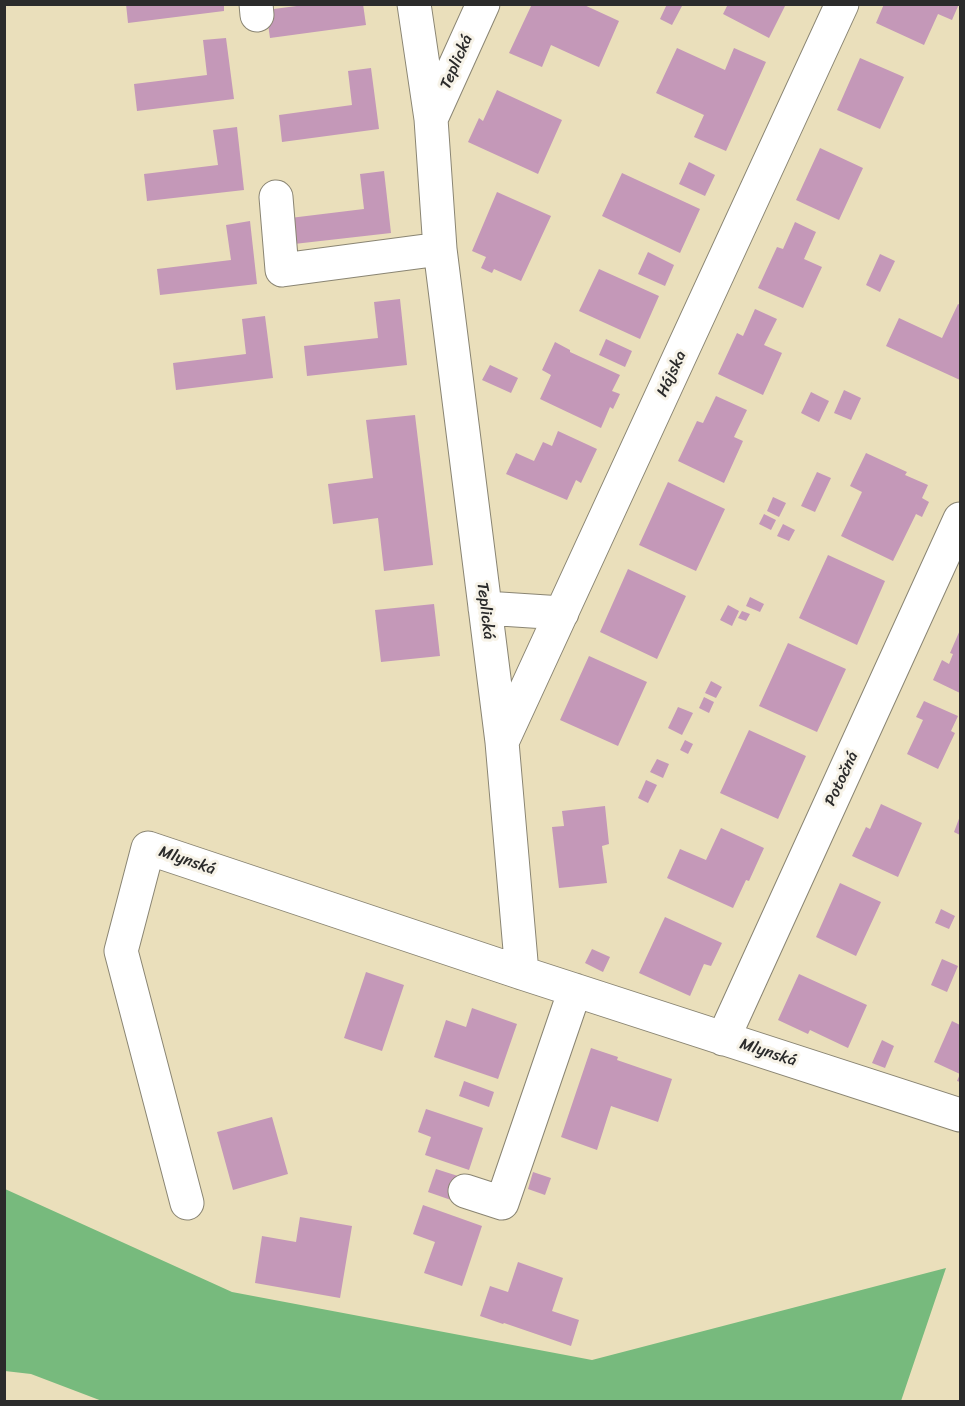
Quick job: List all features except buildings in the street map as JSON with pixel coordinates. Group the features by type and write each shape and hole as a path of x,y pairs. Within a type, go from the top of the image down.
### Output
{"street":[{"name":"Teplická","path":"414,4 431,119 440,249 502,742 522,973"},
{"name":"Teplická","path":"431,119 483,4"},
{"name":"Hájska","path":"502,742 842,4"},
{"path":"276,197 282,270 440,249"},
{"name":"Potočná","path":"723,1039 960,519"},
{"path":"485,608 562,613"},
{"name":"Mlynská","path":"187,1203 121,951 148,848 522,973 960,1115"},
{"path":"465,1191 502,1203 575,990"}],"green space":[{"path":"5,1189 232,1292 592,1360 946,1268 901,1401 102,1401 31,1374 5,1371"}]}
